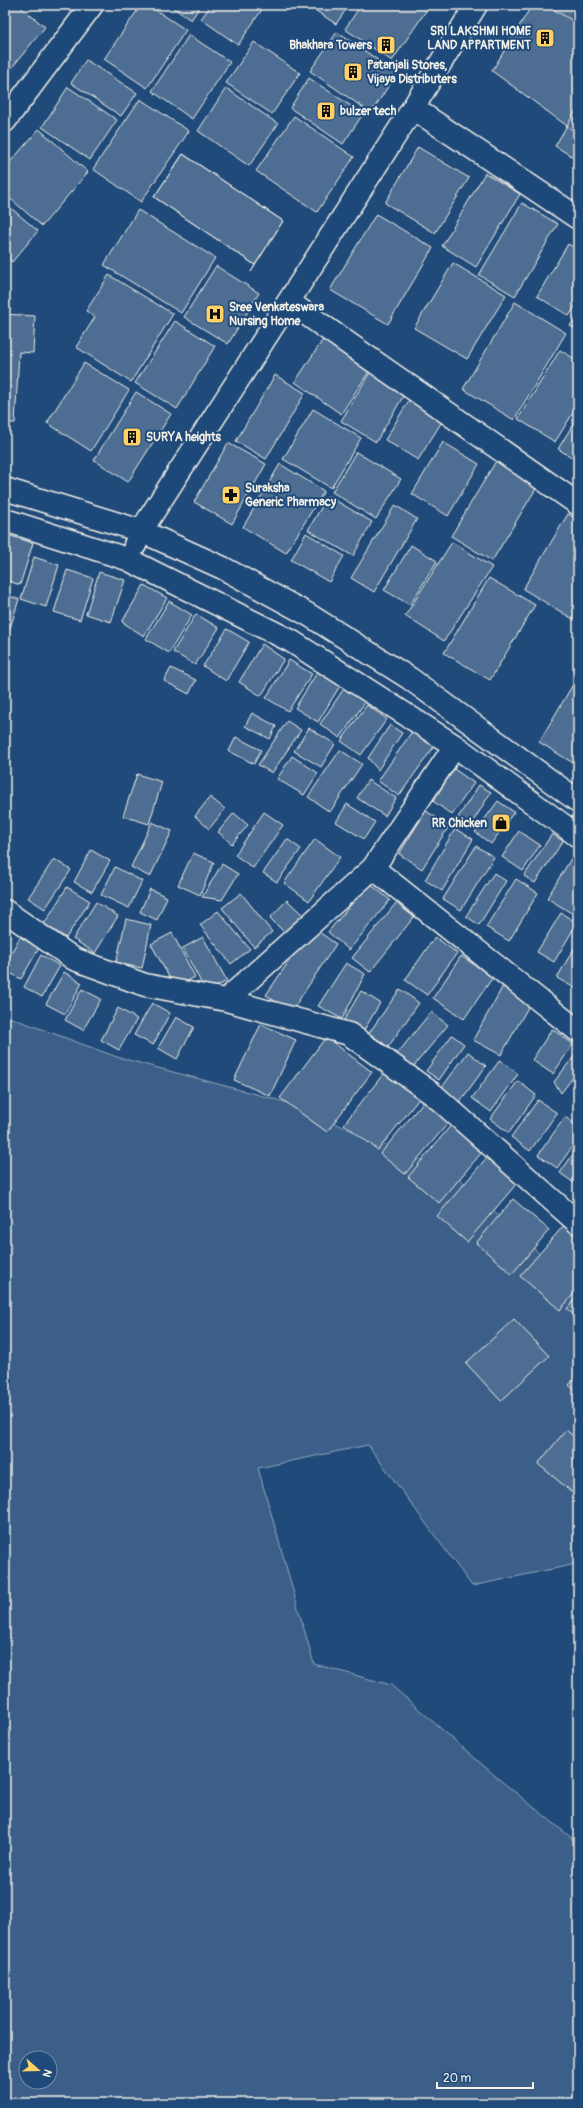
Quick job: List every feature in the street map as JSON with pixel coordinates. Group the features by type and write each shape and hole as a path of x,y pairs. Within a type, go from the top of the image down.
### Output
{"street":[{"path":"5,121 92,5"},
{"path":"127,559 141,531 413,108 476,5"},
{"path":"413,108 578,218"},
{"path":"289,302 578,504"},
{"path":"5,489 32,495 141,531 223,568 309,615 409,678 578,801"},
{"path":"5,520 127,559 291,641 455,746 578,836"},
{"path":"226,1000 373,868 455,746"},
{"path":"373,868 578,1031"},
{"path":"5,911 74,960 145,986 226,1000 349,1034 434,1095 578,1223"}],"shaded area":[{"path":"5,1010 9,1017 117,1057 285,1102 456,1175 578,1290 578,1568 576,1564 472,1586 368,1445 258,1468 314,1664 391,1685 500,1780 578,1843 578,2103 5,2103"}],"building":[{"path":"5,5 18,5 45,27 5,76"},
{"path":"60,5 81,5 75,15"},
{"path":"141,5 148,5 186,30 147,88 104,59"},
{"path":"169,5 201,5 191,20"},
{"path":"211,5 265,5 238,45 201,19"},
{"path":"307,5 349,5 336,24"},
{"name":"Bhakhara Towers","path":"361,5 430,5 392,61 345,29"},
{"name":"SRI LAKSHMI HOME LAND APPARTMENT","path":"532,5 578,5 578,125 574,131 492,71"},
{"path":"546,5 578,5 578,24"},
{"name":"Patanjali Stores, Vijaya Distributers","path":"337,32 397,73 371,113 310,71"},
{"path":"189,35 230,62 192,119 152,91"},
{"path":"254,42 300,73 272,114 226,83"},
{"path":"86,60 137,93 121,116 71,83"},
{"name":"bulzer tech","path":"309,78 363,114 343,144 290,108"},
{"path":"68,87 117,120 90,160 42,127"},
{"path":"226,88 278,124 249,166 198,131"},
{"path":"140,99 189,131 141,202 93,169"},
{"path":"578,107 578,160 555,146"},
{"path":"294,116 354,157 317,212 256,171"},
{"path":"39,129 88,172 42,226 5,194 5,168"},
{"path":"418,147 469,178 435,233 385,203"},
{"path":"183,154 283,221 255,265 154,197"},
{"path":"183,154 283,221 251,272 255,265 154,197"},
{"path":"485,173 520,194 476,267 442,246"},
{"path":"5,203 38,231 12,262 5,256"},
{"path":"522,203 558,224 515,296 479,275"},
{"path":"138,210 215,258 181,313 104,265"},
{"path":"376,214 433,248 388,324 330,290"},
{"path":"568,244 578,250 578,302 569,316 537,296"},
{"path":"453,263 506,295 467,359 414,328"},
{"path":"216,266 259,293 228,344 184,317"},
{"path":"109,275 173,314 131,382 76,347 95,317 86,311"},
{"path":"515,302 566,333 514,420 463,389"},
{"path":"578,313 578,330 570,326"},
{"path":"5,314 35,316 33,353 19,352 15,423 5,423"},
{"path":"175,321 215,346 177,409 135,383"},
{"path":"326,335 372,367 341,414 295,382"},
{"path":"560,350 578,361 578,405 555,442 518,419"},
{"path":"84,363 129,390 91,451 47,423"},
{"path":"372,369 407,390 376,442 341,421"},
{"path":"275,375 305,393 266,459 236,441"},
{"name":"SURYA heights","path":"136,392 171,414 128,482 94,460"},
{"path":"412,395 446,415 418,460 385,440"},
{"path":"313,409 361,438 331,488 283,459"},
{"path":"578,416 578,461 558,449"},
{"path":"443,442 479,464 448,516 412,494"},
{"path":"228,443 266,464 232,524 194,502"},
{"path":"356,452 401,479 376,519 332,492"},
{"path":"499,456 540,482 492,561 451,536"},
{"path":"280,464 324,491 286,553 243,527"},
{"path":"328,496 372,522 353,556 308,530"},
{"path":"395,505 417,519 374,592 351,578"},
{"path":"568,514 578,520 578,622 523,589"},
{"path":"306,533 344,556 329,582 291,560"},
{"path":"8,535 33,543 20,585 5,580 5,544"},
{"path":"452,542 492,567 444,641 405,616"},
{"path":"411,545 437,561 410,605 384,590"},
{"path":"34,557 59,565 46,607 21,599"},
{"path":"67,570 93,578 80,620 54,612"},
{"path":"99,572 125,580 111,622 86,614"},
{"path":"489,578 535,605 490,680 444,653"},
{"path":"144,585 167,598 144,636 122,622"},
{"path":"5,595 19,599 6,641 5,641"},
{"path":"169,601 192,615 169,653 146,639"},
{"path":"196,614 219,628 195,665 173,652"},
{"path":"227,629 249,642 226,681 203,666"},
{"path":"262,644 284,659 261,696 239,682"},
{"path":"289,660 312,674 288,711 266,698"},
{"path":"171,668 196,680 189,694 164,681"},
{"path":"318,671 341,684 318,722 295,708"},
{"path":"578,676 578,766 539,742"},
{"path":"345,687 366,701 340,738 320,724"},
{"path":"367,705 387,719 361,755 341,741"},
{"path":"252,713 276,726 270,739 245,726"},
{"path":"287,721 301,730 272,773 258,765"},
{"path":"390,725 402,733 378,770 368,758"},
{"path":"309,728 335,744 321,767 294,751"},
{"path":"413,730 435,745 399,796 378,781"},
{"path":"236,737 261,750 254,764 229,751"},
{"path":"340,750 362,764 330,812 308,797"},
{"path":"292,756 318,773 304,795 277,779"},
{"path":"454,769 474,783 452,815 433,801"},
{"path":"137,774 162,782 149,824 123,816"},
{"path":"368,780 396,798 385,816 357,798"},
{"path":"479,785 491,792 468,830 455,822"},
{"path":"210,797 225,809 209,829 195,816"},
{"path":"498,801 514,812 491,844 475,832"},
{"path":"347,804 375,822 364,839 336,822"},
{"path":"426,811 449,826 422,869 399,854"},
{"path":"264,812 283,825 253,868 235,855"},
{"path":"234,813 248,825 232,844 218,832"},
{"path":"152,822 172,831 150,877 131,867"},
{"path":"455,829 473,839 442,891 425,880"},
{"path":"519,831 540,845 523,871 502,857"},
{"path":"552,834 563,841 535,883 524,876"},
{"path":"287,839 301,849 277,882 263,873"},
{"path":"315,839 340,857 309,901 284,883"},
{"path":"476,846 494,857 461,910 443,899"},
{"path":"91,850 110,861 92,892 74,882"},
{"path":"193,853 214,862 200,895 178,885"},
{"path":"572,857 578,861 578,905 573,914 547,898"},
{"path":"54,859 71,870 45,909 28,898"},
{"path":"222,864 238,874 222,900 202,897"},
{"path":"115,867 142,881 129,908 101,895"},
{"path":"494,873 506,881 479,925 466,916"},
{"path":"516,879 538,893 509,941 486,927"},
{"path":"369,883 390,900 349,950 328,932"},
{"path":"67,887 90,901 66,938 44,924"},
{"path":"150,889 167,897 157,920 140,912"},
{"path":"241,893 272,932 254,947 222,908"},
{"path":"287,900 303,915 285,933 270,918"},
{"path":"96,902 118,916 95,953 73,939"},
{"path":"396,903 414,917 370,972 352,958"},
{"path":"218,911 250,949 231,964 200,925"},
{"path":"561,913 577,923 554,962 537,952"},
{"path":"126,919 151,925 142,968 116,963"},
{"path":"312,927 336,944 291,1012 266,995"},
{"path":"172,933 195,977 175,988 151,944"},
{"path":"20,937 39,948 21,979 5,970 5,964"},
{"path":"203,937 227,981 206,992 183,948"},
{"path":"435,937 457,953 427,995 405,980"},
{"path":"578,941 578,990 557,978"},
{"path":"41,955 60,966 42,997 24,987"},
{"path":"461,956 493,977 464,1019 433,998"},
{"path":"346,963 365,974 342,1019 318,1006"},
{"path":"64,972 82,983 65,1014 46,1004"},
{"path":"503,986 531,1002 501,1055 473,1040"},
{"path":"82,989 101,999 83,1030 65,1020"},
{"path":"400,989 419,1003 388,1047 369,1033"},
{"path":"361,991 380,1003 360,1037 341,1025"},
{"path":"152,1003 170,1013 153,1045 134,1035"},
{"path":"118,1008 137,1019 119,1050 101,1040"},
{"path":"431,1012 448,1025 413,1067 397,1054"},
{"path":"176,1017 194,1027 177,1059 158,1048"},
{"path":"261,1024 296,1040 270,1096 234,1080"},
{"path":"552,1029 573,1044 553,1074 532,1060"},
{"path":"452,1035 464,1044 439,1080 426,1071"},
{"path":"326,1037 372,1072 327,1132 280,1098"},
{"path":"578,1051 578,1071 561,1093 554,1082"},
{"path":"468,1052 486,1066 459,1103 440,1090"},
{"path":"500,1060 518,1074 491,1112 472,1098"},
{"path":"388,1068 422,1095 378,1150 344,1124"},
{"path":"518,1081 536,1095 509,1133 490,1119"},
{"path":"538,1100 557,1113 530,1151 511,1137"},
{"path":"424,1101 449,1122 405,1174 380,1154"},
{"path":"565,1117 578,1126 578,1139 557,1168 538,1155"},
{"path":"452,1124 483,1151 439,1203 408,1177"},
{"path":"578,1147 578,1186 560,1173"},
{"path":"488,1156 518,1182 467,1242 437,1216"},
{"path":"513,1199 549,1230 512,1274 476,1243"},
{"path":"565,1224 578,1235 578,1289 560,1310 520,1276"},
{"path":"578,1295 578,1318 567,1309"},
{"path":"514,1319 549,1356 501,1401 466,1363"},
{"path":"578,1374 578,1393 569,1385"},
{"path":"566,1430 578,1440 578,1497 538,1464"}],"place":[{"name":"SRI LAKSHMI HOME LAND APPARTMENT","path":"545,38"},
{"name":"Bhakhara Towers","path":"386,45"},
{"name":"Patanjali Stores, Vijaya Distributers","path":"353,72"},
{"name":"bulzer tech","path":"326,111"},
{"name":"Sree Venkateswara Nursing Home","path":"215,314"},
{"name":"SURYA heights","path":"132,437"},
{"name":"Suraksha Generic Pharmacy","path":"231,495"},
{"name":"RR Chicken","path":"501,823"}]}
